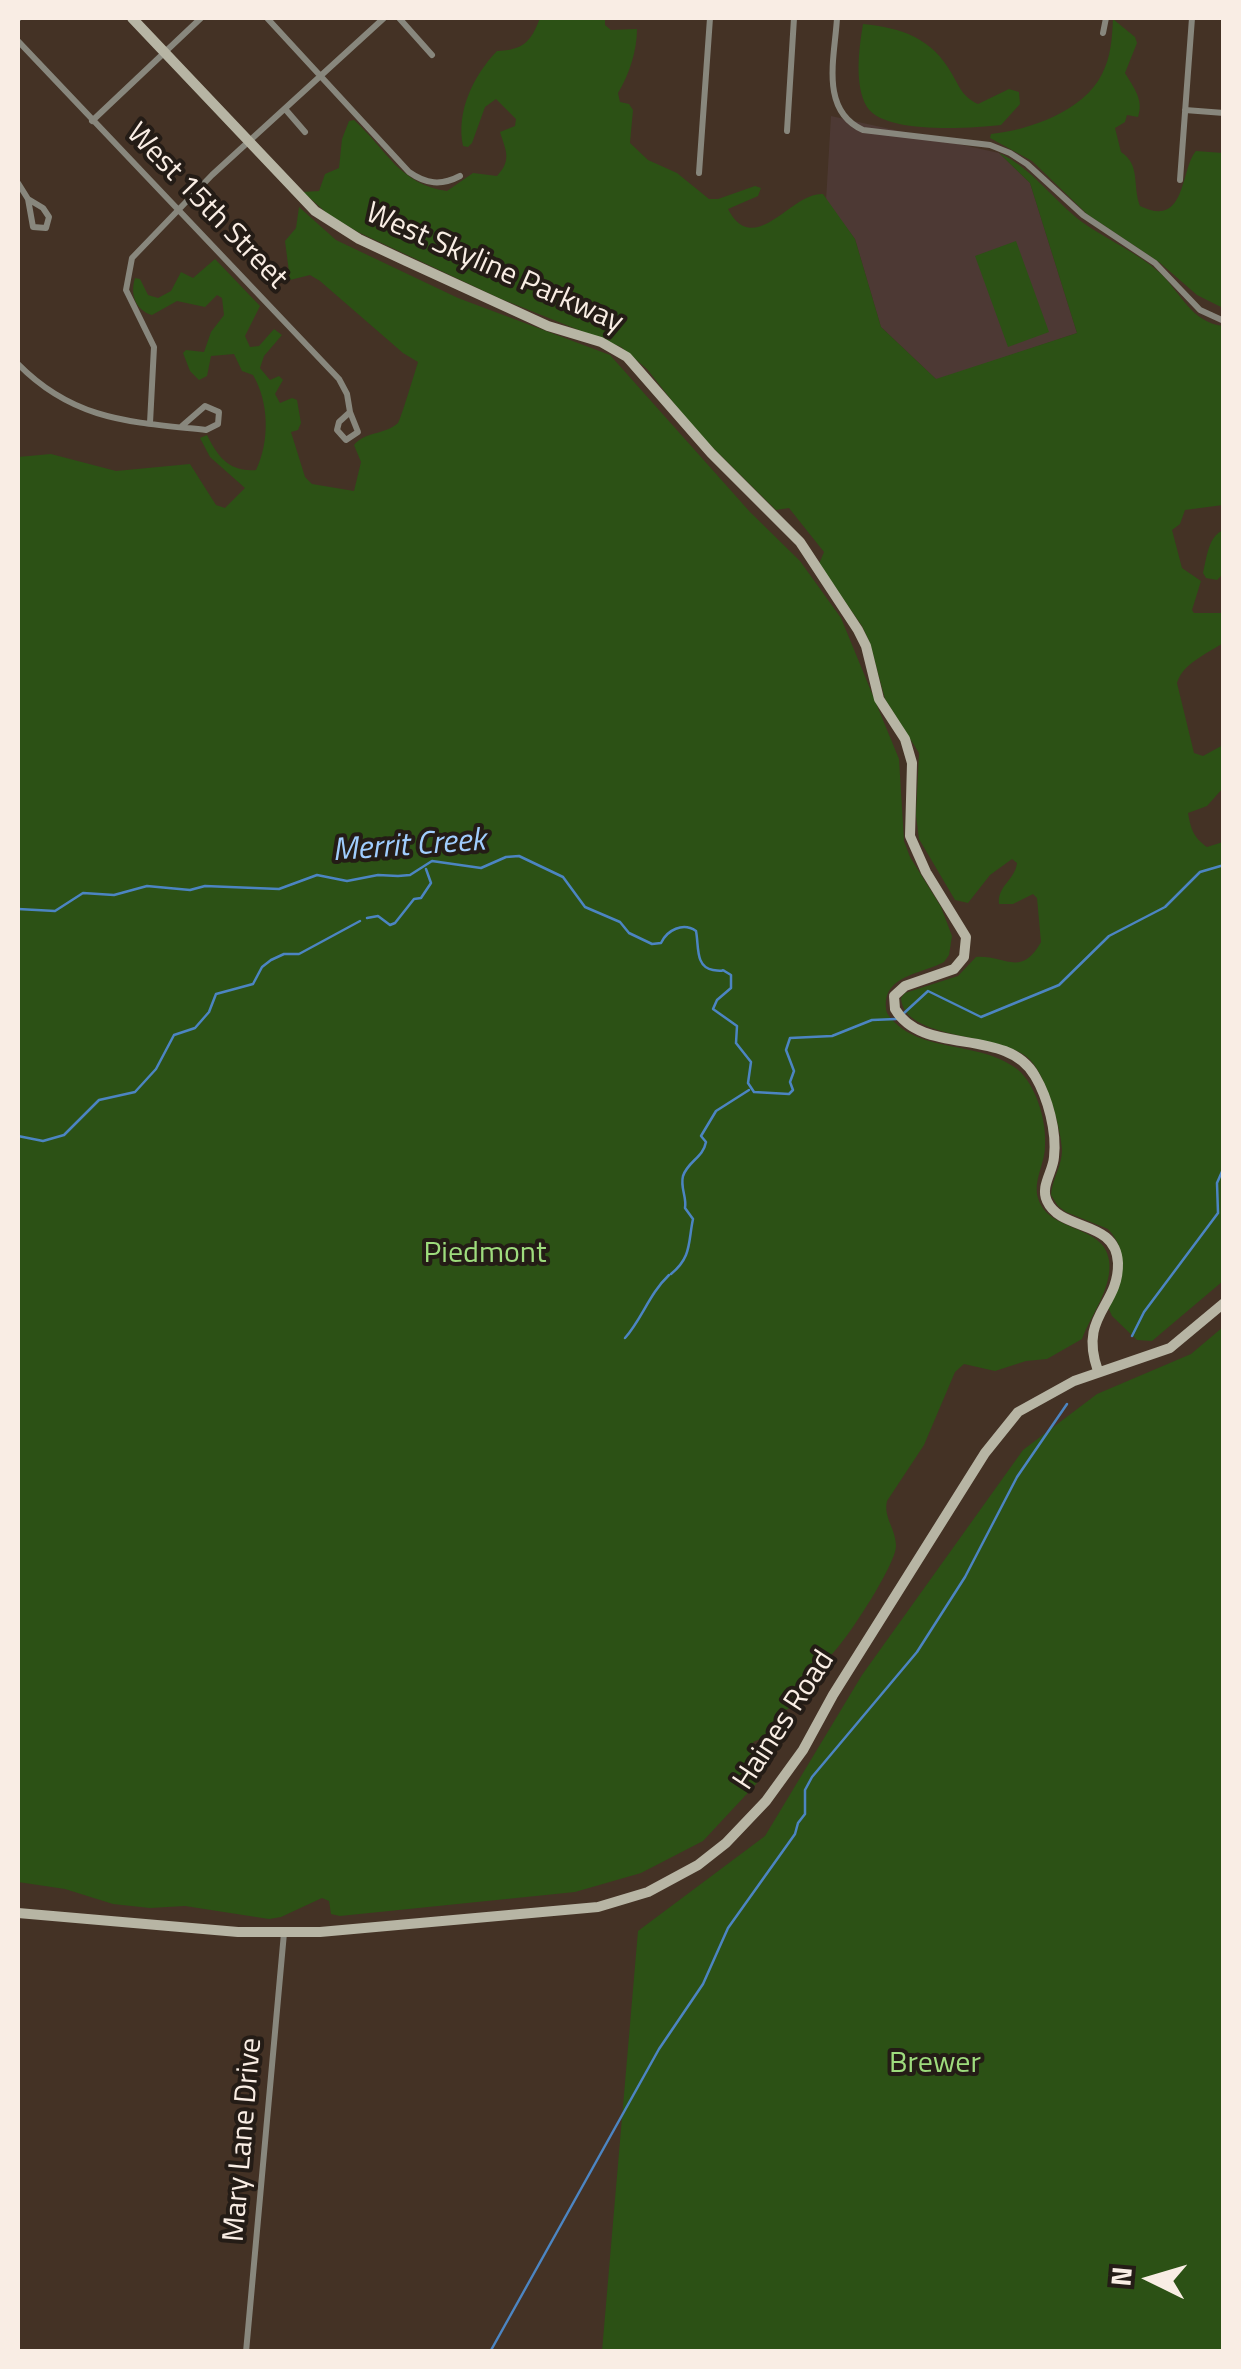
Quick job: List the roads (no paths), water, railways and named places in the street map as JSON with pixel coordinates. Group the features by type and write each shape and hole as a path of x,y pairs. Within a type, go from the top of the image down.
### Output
{"street":[{"name":"West Skyline Parkway","path":"132,18 315,212 359,239 548,326 600,342 628,357 711,454 800,542 866,646 879,699 905,740 912,762 910,836 918,858 966,937 966,950 958,966 946,974 900,989 894,1000 900,1016 920,1031 997,1049 1023,1062 1035,1075 1052,1122 1055,1144 1054,1164 1045,1188 1048,1204 1057,1213 1100,1232 1115,1248 1118,1258 1114,1282 1091,1336 1098,1371"},
{"path":"92,120 201,18"},
{"path":"266,18 418,178 442,183 460,176"},
{"path":"150,423 154,347 126,290 132,258 177,210 384,18"},
{"path":"400,18 432,55"},
{"path":"699,173 710,18"},
{"path":"787,132 794,18"},
{"path":"837,18 832,88 838,109 852,125 863,130 990,145 1010,153 1028,164 1083,216 1156,263 1200,310 1224,320"},
{"path":"1102,33 1106,18"},
{"path":"1180,180 1192,18"},
{"name":"West 15th Street","path":"18,41 339,379 350,412"},
{"path":"286,110 306,132"},
{"path":"1185,110 1224,113"},
{"path":"18,183 28,199 33,227 46,228 49,218 28,199"},
{"path":"18,364 61,399 88,413 150,423 211,429 220,416 216,409 205,406 182,426"},
{"name":"Haines Road","path":"18,1913 238,1932 284,1932 474,1920 598,1907 648,1892 698,1865 747,1823 803,1750 887,1607 1002,1428 1035,1401 1098,1371 1170,1348 1224,1303"},
{"name":"Mary Lane Drive","path":"246,2352 284,1932"}],"waterway":[{"name":"Merrit Creek","path":"18,909 55,911 83,893 114,895 147,886 190,890 205,886 279,889 317,875 347,881 378,875 410,875 432,861 481,868 519,856 563,877 585,907 620,922 629,933 652,944 661,943 676,929 696,931 703,965 731,975 731,988 713,1009 737,1026 736,1043 751,1062 748,1083 754,1092 789,1094 793,1090 790,1082 794,1071 786,1050 790,1038 832,1036 872,1020 896,1019"},
{"name":"Merrit Creek","path":"903,1014 928,991 981,1017 1059,985 1109,936 1165,907 1200,872 1224,865"},
{"path":"367,918 378,916 390,925 395,923 431,883 426,869"},
{"path":"18,1136 43,1141 64,1135 99,1100 135,1092 156,1069 174,1035 195,1028 209,1012 216,994 253,984 271,960 284,954 299,954 360,921"},
{"path":"671,1274 686,1255 693,1219 685,1208 683,1176 704,1147 706,1142 701,1136 716,1111 749,1090"},
{"path":"1132,1336 1144,1312 1218,1213 1217,1183 1224,1167"},
{"path":"625,1338 669,1275"},
{"path":"490,2352 659,2049 703,1984 728,1928 795,1834 805,1814 805,1790 812,1777 917,1652 965,1577 1017,1477 1067,1404"}],"park label":[{"name":"Piedmont","path":"485,1255"},
{"name":"Brewer","path":"935,2065"}]}
